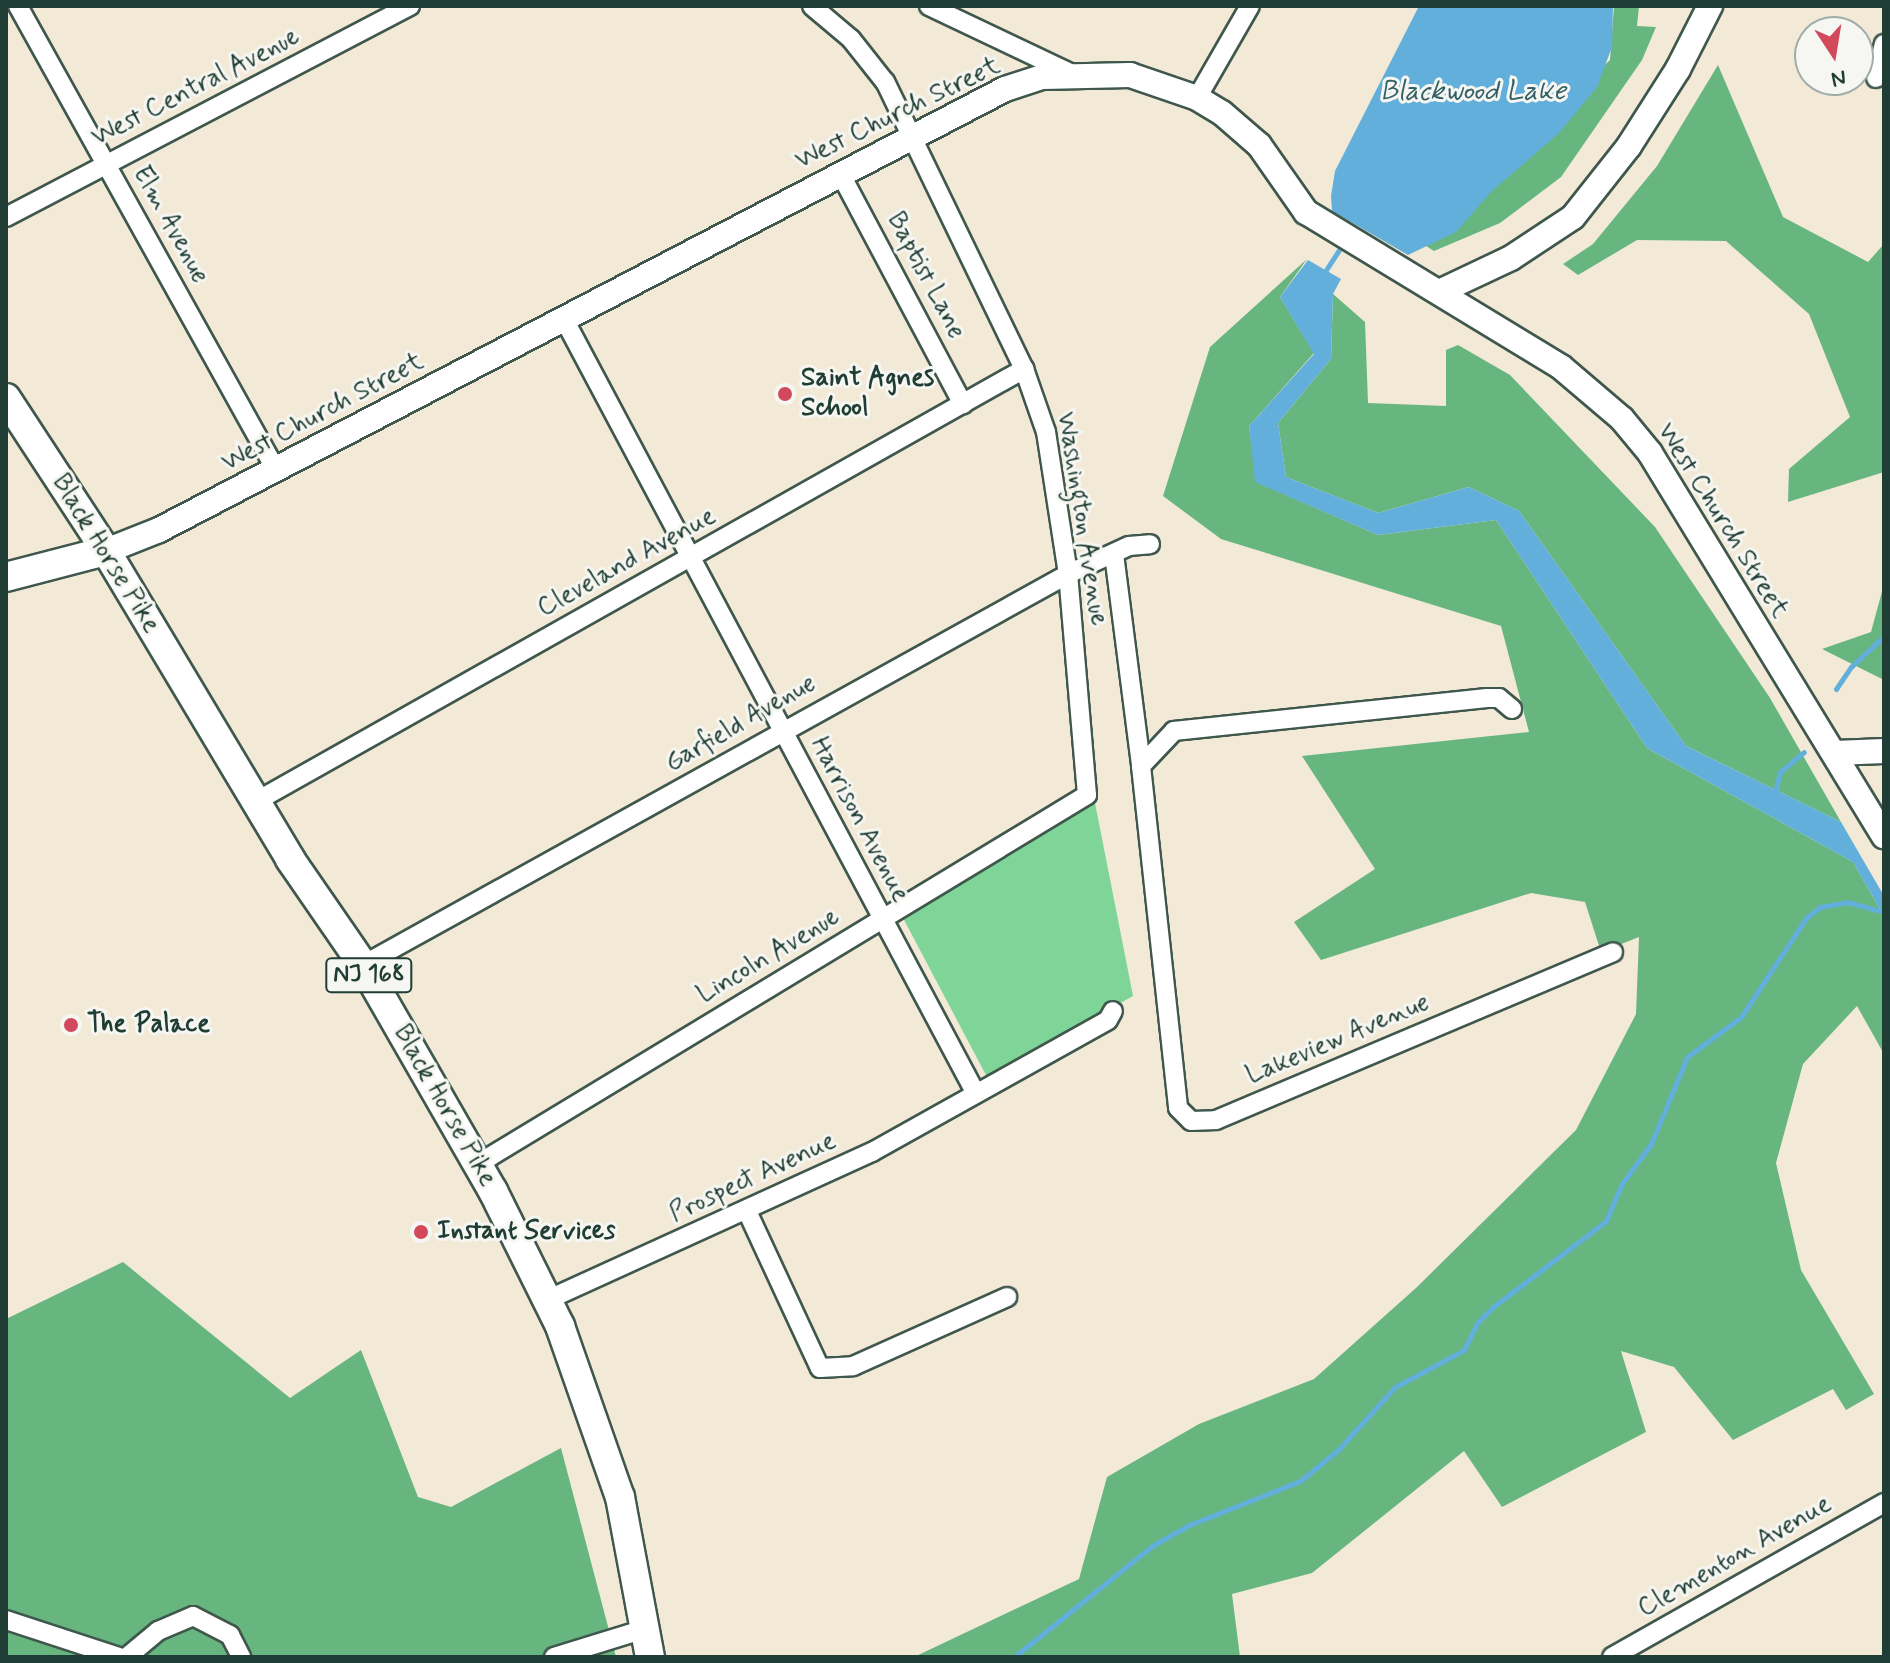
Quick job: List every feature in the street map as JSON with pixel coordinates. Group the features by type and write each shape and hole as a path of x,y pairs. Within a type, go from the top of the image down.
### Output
{"main road":[{"path":"1439,292 1511,258 1573,217 1637,133 1710,6"},
{"name":"West Church Street","path":"106,551 276,470 907,137 1005,89 1072,74 1130,75 1197,98 1243,129 1295,200 1320,221 1561,367 1622,419 1650,453 1884,836"},
{"name":"Black Horse Pike","path":"6,398 106,551 255,802 363,965 478,1164 547,1300 620,1497 650,1657"},
{"path":"6,577 106,551"},
{"path":"1835,753 1884,751"},
{"path":"1884,798 1884,828"}],"street":[{"name":"Elm Avenue","path":"18,6 276,470"},
{"name":"West Central Avenue","path":"6,217 410,6"},
{"name":"Washington Avenue","path":"812,6 851,39 885,82 907,137 1024,369 1046,432 1068,574 1087,795"},
{"path":"929,6 1072,74"},
{"path":"1197,98 1250,6"},
{"path":"1876,78 1884,44"},
{"name":"Baptist Lane","path":"840,173 963,404"},
{"name":"Harrison Avenue","path":"564,319 974,1090"},
{"name":"Cleveland Avenue","path":"255,802 1024,369"},
{"name":"Garfield Avenue","path":"363,965 1068,574 1114,554 1150,544"},
{"name":"Washington Avenue","path":"1114,554 1168,1009"},
{"path":"1141,766 1163,748 1174,731 1487,698 1499,698 1512,709"},
{"name":"Lincoln Avenue","path":"478,1164 1087,795"},
{"name":"Lakeview Avenue","path":"1168,1009 1178,1108 1203,1124 1613,952"},
{"path":"974,1090 1108,1020 1113,1011"},
{"name":"Prospect Avenue","path":"547,1300 872,1152 974,1090"},
{"path":"747,1211 820,1368 834,1371 1007,1297"},
{"name":"Clementon Avenue","path":"1612,1657 1884,1503"},
{"path":"127,1657 158,1631 193,1616 230,1635 241,1657"},
{"path":"6,1620 119,1657"},
{"path":"554,1657 645,1629"}],"green space":[{"path":"1614,6 1639,6 1637,26 1656,27 1642,60 1561,177 1500,223 1434,251 1423,244 1610,60"},
{"path":"1718,65 1783,217 1868,262 1884,244 1884,472 1788,502 1789,469 1850,417 1809,314 1726,241 1637,240 1578,275 1563,264 1593,244 1657,166"},
{"path":"1307,259 1280,297 1314,353 1249,426 1256,482 1378,535 1496,520 1647,748 1853,862 1884,916 1884,1054 1857,1006 1803,1064 1776,1163 1801,1270 1874,1394 1846,1410 1833,1389 1733,1440 1674,1367 1621,1351 1646,1432 1502,1507 1464,1451 1312,1573 1232,1594 1240,1657 914,1657 1079,1579 1107,1477 1199,1424 1314,1379 1416,1288 1576,1130 1636,1014 1639,937 1601,952 1585,902 1531,893 1321,960 1294,922 1375,869 1302,756 1529,732 1501,626 1221,539 1163,496 1210,347"},
{"path":"1333,294 1365,322 1368,403 1446,406 1446,350 1458,345 1510,375 1655,527 1770,698 1841,822 1686,746 1519,511 1469,487 1378,513 1286,477 1278,423 1331,359"},
{"path":"1884,584 1884,680 1822,649 1871,632"},
{"path":"1095,803 1133,996 987,1077 902,916"},
{"path":"123,1262 290,1398 361,1350 418,1497 451,1507 561,1448 616,1657 6,1657 6,1319"}],"water":[{"name":"Blackwood Lake","path":"1419,6 1613,6 1612,47 1597,87 1558,134 1492,191 1456,232 1408,255 1332,211 1331,196 1335,171"},
{"path":"1308,260 1341,279 1333,294 1331,359 1278,423 1286,477 1378,513 1469,487 1519,511 1686,746 1841,822 1884,896 1884,916 1853,862 1647,748 1496,520 1378,535 1255,482 1249,426 1314,354 1280,297"}],"waterway":[{"path":"1324,273 1343,244"},
{"path":"1836,689 1851,667 1884,636"},
{"path":"1774,796 1780,772 1804,752"},
{"path":"1014,1657 1152,1546 1189,1525 1300,1481 1338,1450 1395,1387 1464,1350 1477,1323 1493,1307 1606,1221 1621,1185 1651,1144 1687,1057 1741,1017 1806,918 1820,907 1847,902 1884,912"}],"place":[{"name":"Saint Agnes School","path":"785,394"},
{"name":"The Palace","path":"71,1025"},
{"name":"Instant Services","path":"421,1232"}]}
